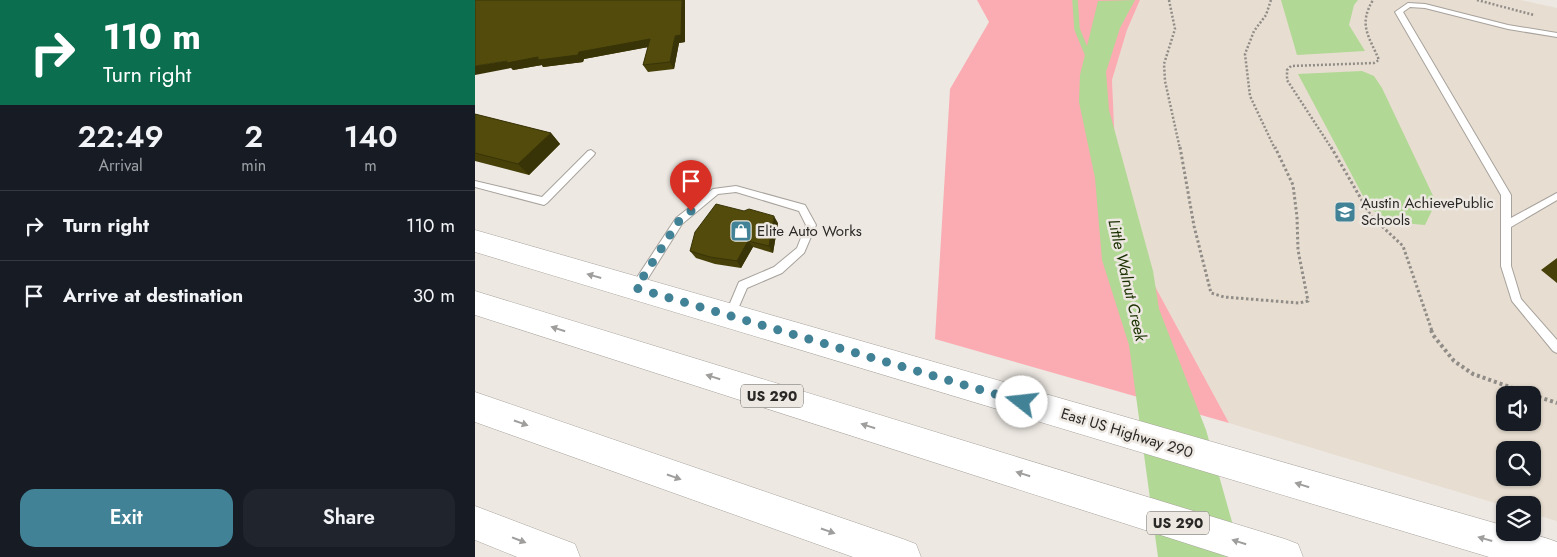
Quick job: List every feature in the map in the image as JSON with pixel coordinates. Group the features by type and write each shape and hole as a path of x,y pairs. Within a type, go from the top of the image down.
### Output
{"main road":[{"name":"East US Highway 290","path":"475,241 1549,557"},
{"name":"US 290","path":"475,302 1285,557"},
{"path":"475,407 903,557"},
{"path":"475,523 562,557"}],"lane":[{"path":"1557,34 1508,27 1425,6 1408,5 1399,12 1507,195 1506,266 1517,301 1557,348"},
{"path":"475,184 544,201 591,153"},
{"path":"636,288 679,221 716,191 736,189 801,208 811,225 801,250 778,270 743,285 730,316"},
{"path":"1507,225 1557,196"}],"path":[{"path":"1169,0 1175,29 1164,64 1165,80 1186,174 1194,226 1211,293 1224,297 1299,303 1308,301 1298,250 1293,185 1250,96 1245,54 1254,31 1266,15 1271,0"},
{"path":"1373,0 1364,23 1368,40 1379,60 1374,63 1291,66 1287,70 1287,80 1320,128 1371,216 1403,246 1433,335 1454,361 1473,374 1507,386"},
{"path":"1477,0 1540,16"},
{"path":"1541,398 1557,403"}],"shaded area":[{"path":"977,0 1140,0 1127,30 1112,80 1115,148 1150,277 1229,423 935,339 950,89 989,22"},
{"name":"Austin AchievePublic Schools","path":"1140,0 1520,0 1557,8 1557,521 1541,516 1541,496 1496,496 1496,503 1229,423 1150,277 1115,148 1112,80 1127,30"}],"water":[{"name":"Little Walnut Creek","path":"1135,0 1120,28 1106,72 1109,110 1153,271 1159,309 1206,430 1242,557 1158,557 1129,345 1102,260 1095,178 1079,102 1080,75 1098,1"},
{"path":"1281,0 1358,0 1354,5 1349,25 1365,51 1297,55"},
{"path":"1362,71 1374,76 1382,88 1436,202 1425,225 1393,222 1370,209 1298,74"}],"building":[{"path":"475,0 682,0 681,35 675,36 670,62 643,65 650,39 579,52 578,55 538,60 538,57 507,63 507,61 475,66"},
{"path":"475,114 551,133 518,164 475,153"},
{"name":"Elite Auto Works","path":"716,204 744,211 749,209 774,216 769,246 748,241 737,261 710,257 690,251 695,232"}],"waterway":[{"path":"1075,0 1077,29 1089,58"}],"place":[{"name":"Austin AchievePublic Schools","path":"1345,212"},
{"name":"Elite Auto Works","path":"741,231"}],"route":[{"path":"691,211 679,221 636,288 1022,402"}]}
